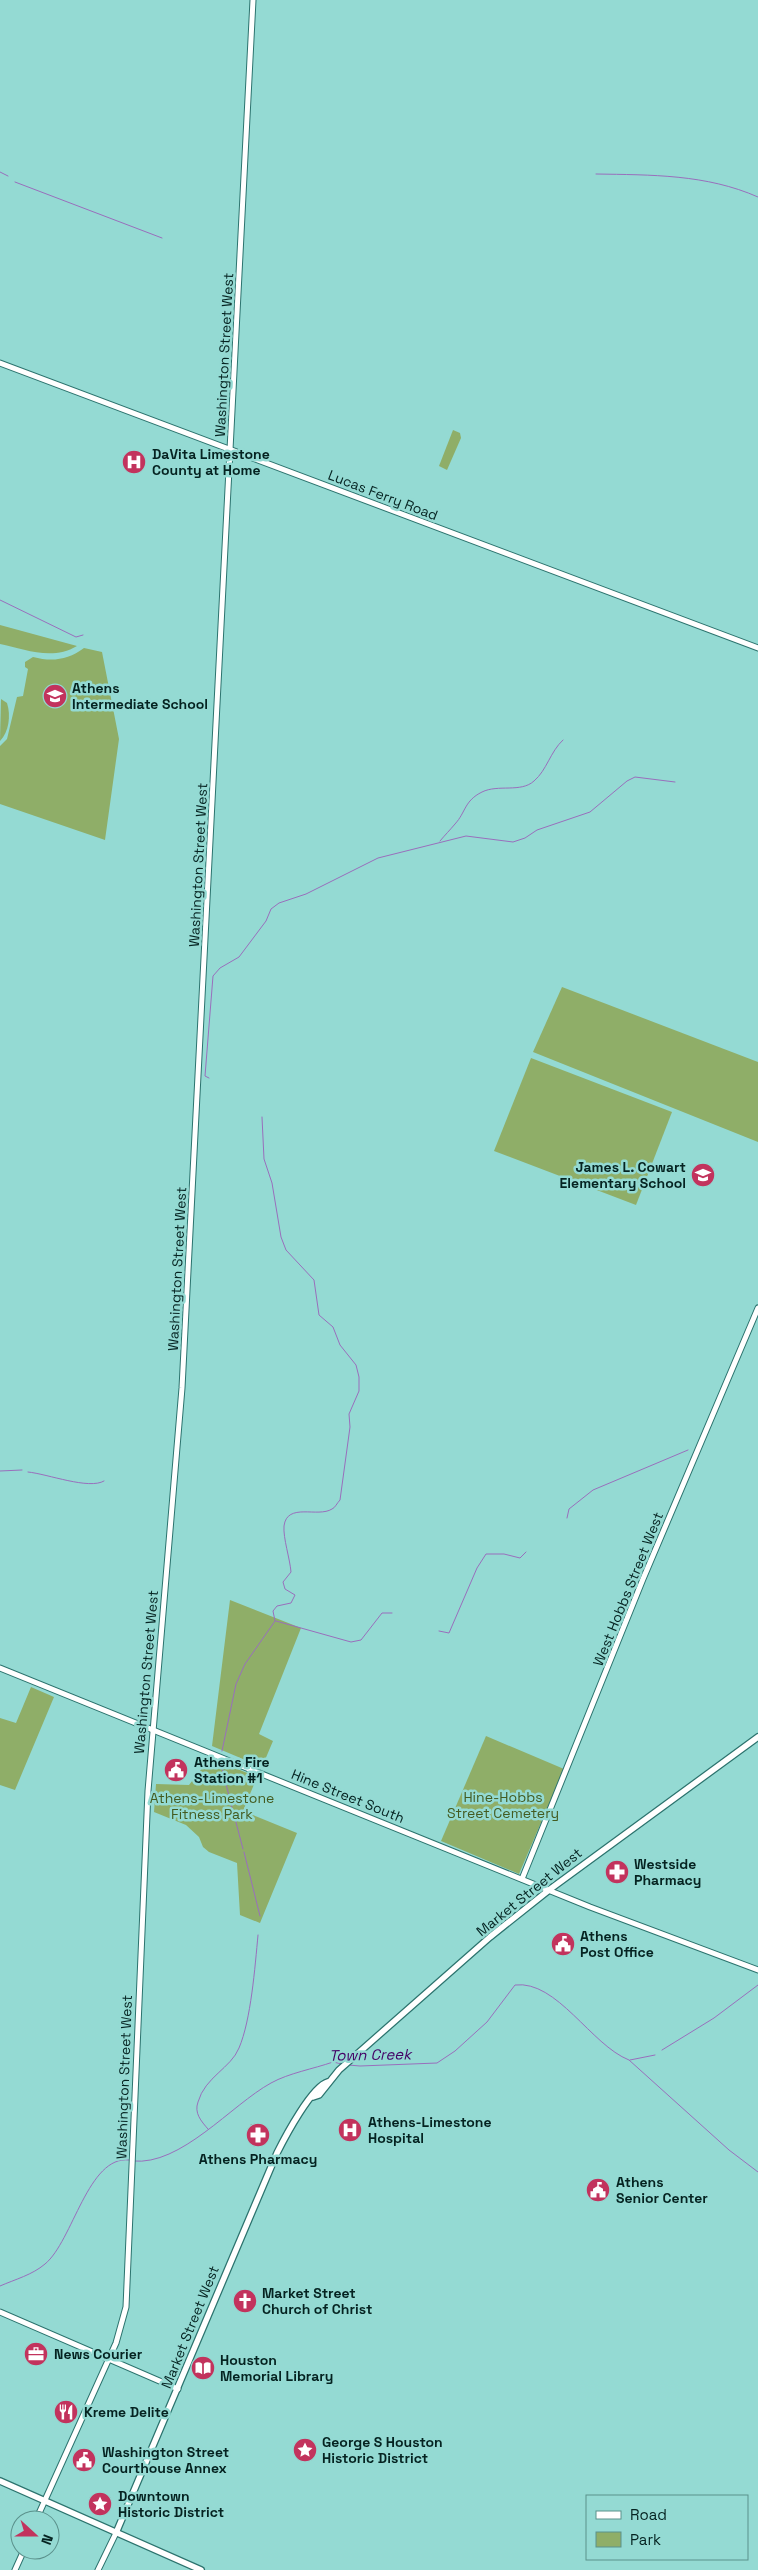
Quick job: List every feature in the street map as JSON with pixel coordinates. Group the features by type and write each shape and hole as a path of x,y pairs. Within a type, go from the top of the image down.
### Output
{"main road":[{"name":"Market Street West","path":"116,2534 277,2153 294,2121 313,2097 319,2095 339,2070 490,1937 549,1890 758,1737"},
{"path":"0,2481 201,2570"}],"street":[{"name":"Washington Street West","path":"40,2510 109,2360 121,2331 126,2307 147,1801 182,1388 253,0"},
{"name":"Lucas Ferry Road","path":"0,363 758,648"},
{"name":"West Hobbs Street West","path":"522,1878 643,1579 758,1308"},
{"name":"Hine Street South","path":"0,1668 549,1890 758,1970"},
{"path":"0,2312 178,2389"},
{"name":"Market Street West","path":"98,2570 116,2534"}],"green space":[{"path":"453,430 460,433 461,438 447,470 439,466"},
{"path":"0,625 77,646 58,653 48,653 28,651 0,644"},
{"name":"Athens Intermediate School","path":"84,648 102,652 119,739 105,840 0,804 0,746 7,739 17,697 23,696 28,669 25,667 25,662 33,657 53,660 60,659"},
{"path":"1,699 7,703 9,718 7,728 0,741"},
{"path":"562,987 758,1062 758,1142 533,1052"},
{"path":"531,1058 672,1112 636,1205 494,1151"},
{"name":"Athens-Limestone Fitness Park","path":"230,1600 301,1628 259,1734 273,1741 262,1767 212,1746"},
{"path":"31,1687 54,1697 15,1790 0,1785 0,1718 16,1723"},
{"name":"Hine-Hobbs Street Cemetery","path":"486,1736 564,1769 519,1874 441,1841"},
{"name":"Athens-Limestone Fitness Park","path":"210,1758 257,1777 243,1811 297,1833 260,1923 240,1915 237,1863 209,1852 203,1847 199,1837 186,1825 154,1812 156,1784 189,1785"}],"waterway":[{"path":"0,172 8,176"},
{"path":"596,174 678,177 718,184 758,197"},
{"path":"15,182 162,238"},
{"path":"0,600 76,637 83,635"},
{"path":"440,841 459,820 468,803 476,795 488,790 523,787 534,781 563,740"},
{"path":"209,1078 205,1076 213,976 220,968 239,957 266,921 271,909 279,903 306,894 378,858 466,836 513,842 525,838 537,830 590,812 627,781 635,777 675,782"},
{"path":"262,1117 264,1159 272,1183 281,1237 286,1250 314,1280 319,1315 333,1327 340,1345 356,1365 359,1377 359,1391 349,1414 350,1427 340,1500 333,1508 326,1511 297,1512 291,1514 286,1519 284,1531 291,1572 283,1582 285,1589 295,1595 291,1603 277,1606 273,1611 275,1621"},
{"path":"567,1518 569,1509 593,1490 688,1450"},
{"path":"0,1471 22,1470"},
{"path":"28,1472 79,1483 89,1484 104,1481"},
{"path":"439,1631 449,1633 477,1568 486,1554 504,1554 520,1558 526,1552"},
{"path":"276,1621 351,1642 361,1640 382,1613 392,1613"},
{"path":"222,1751 236,1684 245,1664 275,1621"},
{"path":"220,1760 232,1808"},
{"path":"233,1811 243,1849"},
{"path":"244,1852 260,1916"},
{"path":"208,2129 198,2113 198,2102 206,2086 230,2061 239,2048 247,2023 258,1935"},
{"name":"Town Creek","path":"348,2065 437,2063 455,2051 487,2022 515,1985 530,1986 545,1992 560,2003 601,2041 629,2060 729,2150 758,2172"},
{"path":"662,2050 714,2018 758,1985"},
{"path":"630,2060 655,2055"},
{"name":"Town Creek","path":"133,2161 151,2160 169,2154 187,2144 271,2083 333,2062 342,2064"},
{"name":"Town Creek","path":"0,2286 29,2274 45,2264 55,2253 82,2202 103,2171 115,2162 129,2160"}],"place":[{"name":"DaVita Limestone County at Home","path":"134,462"},
{"name":"Athens Intermediate School","path":"55,696"},
{"name":"James L. Cowart Elementary School","path":"703,1175"},
{"name":"Athens Fire Station #1","path":"176,1770"},
{"name":"Westside Pharmacy","path":"617,1872"},
{"name":"Athens Post Office","path":"563,1944"},
{"name":"Athens-Limestone Hospital","path":"350,2130"},
{"name":"Athens Pharmacy","path":"258,2135"},
{"name":"Athens Senior Center","path":"598,2190"},
{"name":"Market Street Church of Christ","path":"245,2301"},
{"name":"News Courier","path":"36,2354"},
{"name":"Houston Memorial Library","path":"203,2368"},
{"name":"Kreme Delite","path":"66,2412"},
{"name":"George S Houston Historic District","path":"305,2450"},
{"name":"Washington Street Courthouse Annex","path":"84,2460"},
{"name":"Downtown Historic District","path":"100,2504"}]}
